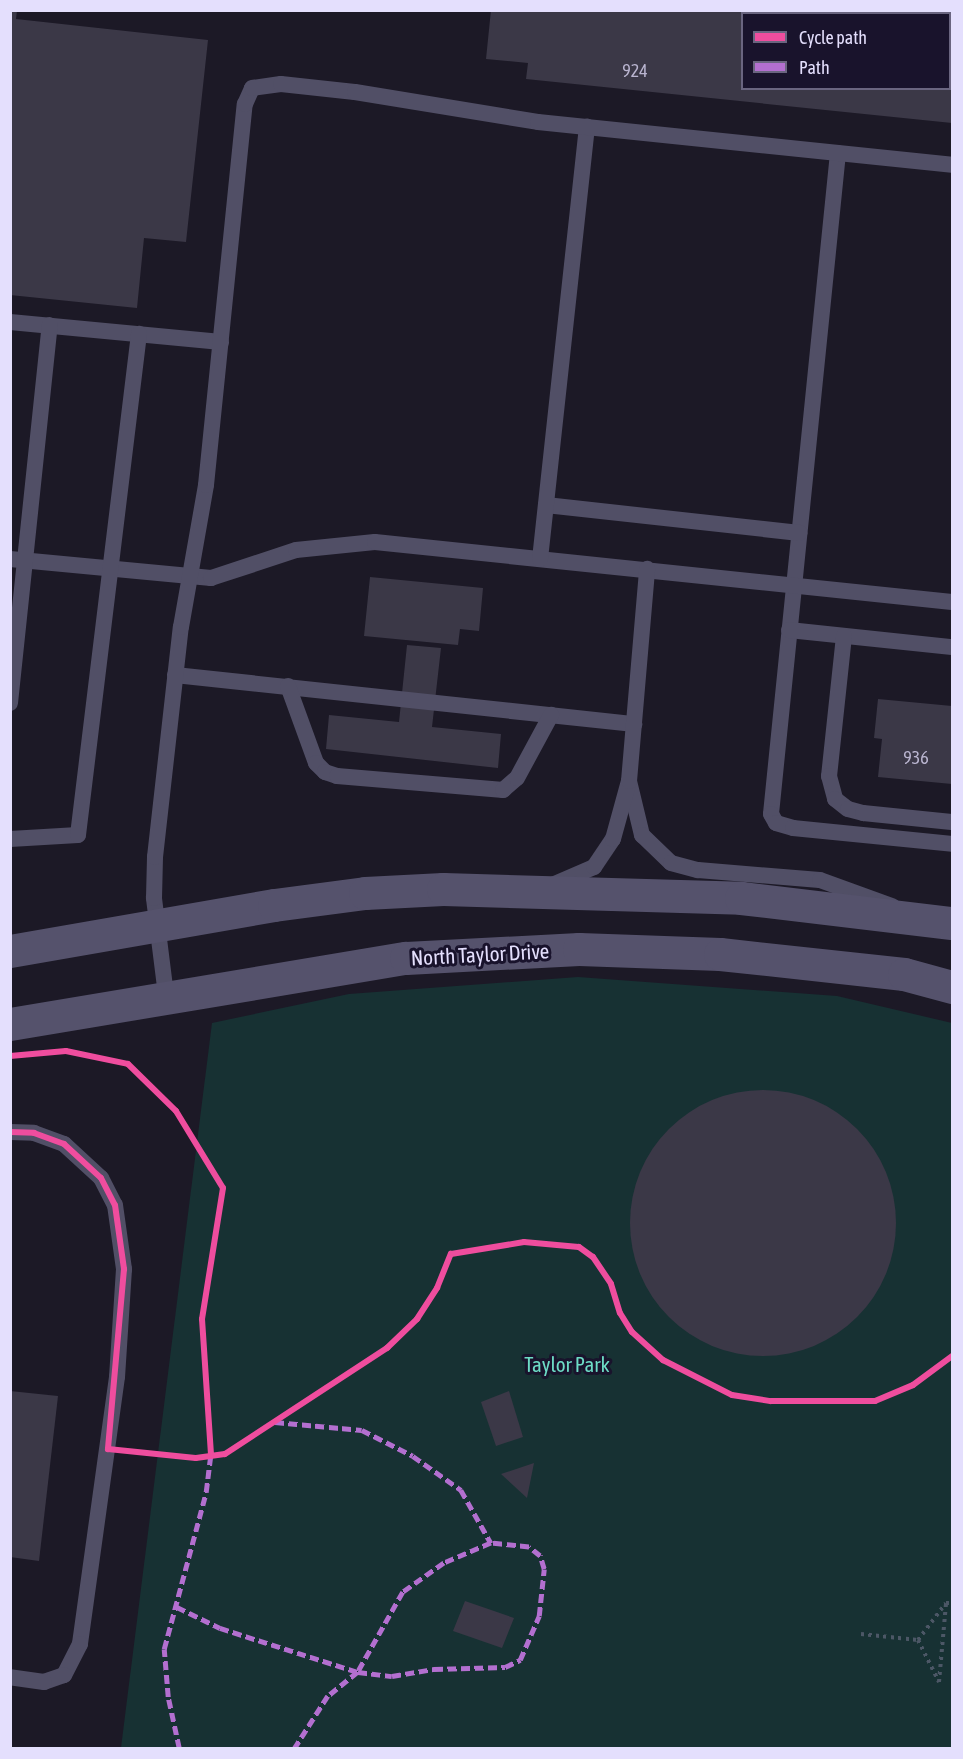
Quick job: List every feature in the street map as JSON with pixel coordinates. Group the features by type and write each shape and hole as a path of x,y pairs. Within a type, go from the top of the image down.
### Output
{"main road":[{"path":"10,951 364,893 539,890 741,898 952,923"},
{"name":"North Taylor Drive","path":"10,1024 166,995 406,958 579,949 720,954 904,974 952,987"}],"lane":[{"path":"166,995 157,927 155,857 175,675 189,577 206,485 245,104 252,88 280,84 365,93 587,127 952,165"},
{"path":"540,559 587,127"},
{"path":"838,153 789,630 773,819 793,828 952,844"},
{"path":"10,322 221,342"},
{"path":"10,703 19,560 50,325"},
{"path":"10,839 78,834 139,334"},
{"path":"546,505 799,533"},
{"path":"19,560 189,577 227,575 285,553 346,543 647,569 952,602"},
{"path":"539,890 601,860 613,839 629,781 647,569"},
{"path":"789,630 952,647"},
{"path":"844,636 829,776 835,799 848,809 863,813 952,822"},
{"path":"175,675 634,724"},
{"path":"288,686 316,763 325,772 337,776 502,790 517,778 551,715"},
{"path":"629,781 642,835 671,863 698,870 820,880 874,897 920,919"},
{"path":"10,1132 34,1133 64,1144 101,1178 116,1205 124,1269 117,1377 80,1644 64,1676 44,1682 10,1677"}],"path":[{"path":"946,1603 952,1603"},
{"path":"918,1640 946,1603"},
{"path":"918,1640 939,1682 946,1603"},
{"path":"861,1634 918,1640"}],"green space":[{"name":"Taylor Park","path":"578,977 837,996 952,1023 952,1748 121,1748 212,1023 349,994"}],"building":[{"path":"10,10 17,10 16,19 208,40 186,242 144,238 137,308 10,295"},
{"path":"491,10 952,10 952,123 526,79 528,63 486,59"},
{"path":"370,577 483,588 479,631 460,629 458,645 364,636"},
{"path":"407,645 441,648 432,727 501,734 498,768 326,749 329,715 399,722"},
{"path":"878,699 952,706 952,784 878,777 882,739 874,738"},
{"path":"763,1090 789,1092 814,1100 837,1112 857,1129 874,1149 886,1172 894,1197 896,1223 894,1249 886,1274 874,1297 857,1317 837,1334 814,1346 789,1354 763,1356 737,1354 712,1346 689,1334 669,1317 652,1297 640,1274 632,1249 630,1223 632,1197 640,1172 652,1149 669,1129 689,1112 712,1100 737,1092"},
{"path":"10,1391 58,1396 39,1561 10,1557"},
{"path":"509,1391 523,1437 496,1446 481,1402"},
{"path":"534,1463 527,1498 501,1474"},
{"path":"465,1601 514,1618 502,1648 453,1631"}],"marked path":[{"path":"275,1422 362,1430 413,1456 461,1490 491,1543"},
{"path":"179,1748 168,1697 164,1649 206,1492 211,1453"},
{"path":"177,1607 220,1628 358,1672 392,1676 434,1669 505,1667 520,1660 539,1616 544,1569 540,1556 529,1547 491,1543 444,1563 403,1592 358,1672 328,1696 295,1748"}],"cycle path":[{"path":"10,1056 66,1051 128,1064 176,1111 223,1188 202,1319 211,1456"},
{"path":"10,1132 34,1133 64,1144 101,1178 115,1205 124,1269 108,1449 196,1458 225,1454 387,1348 417,1319 437,1288 451,1254 524,1242 579,1247 593,1257 611,1284 620,1313 632,1332 663,1360 732,1395 771,1401 875,1401 913,1385 952,1356"}]}
